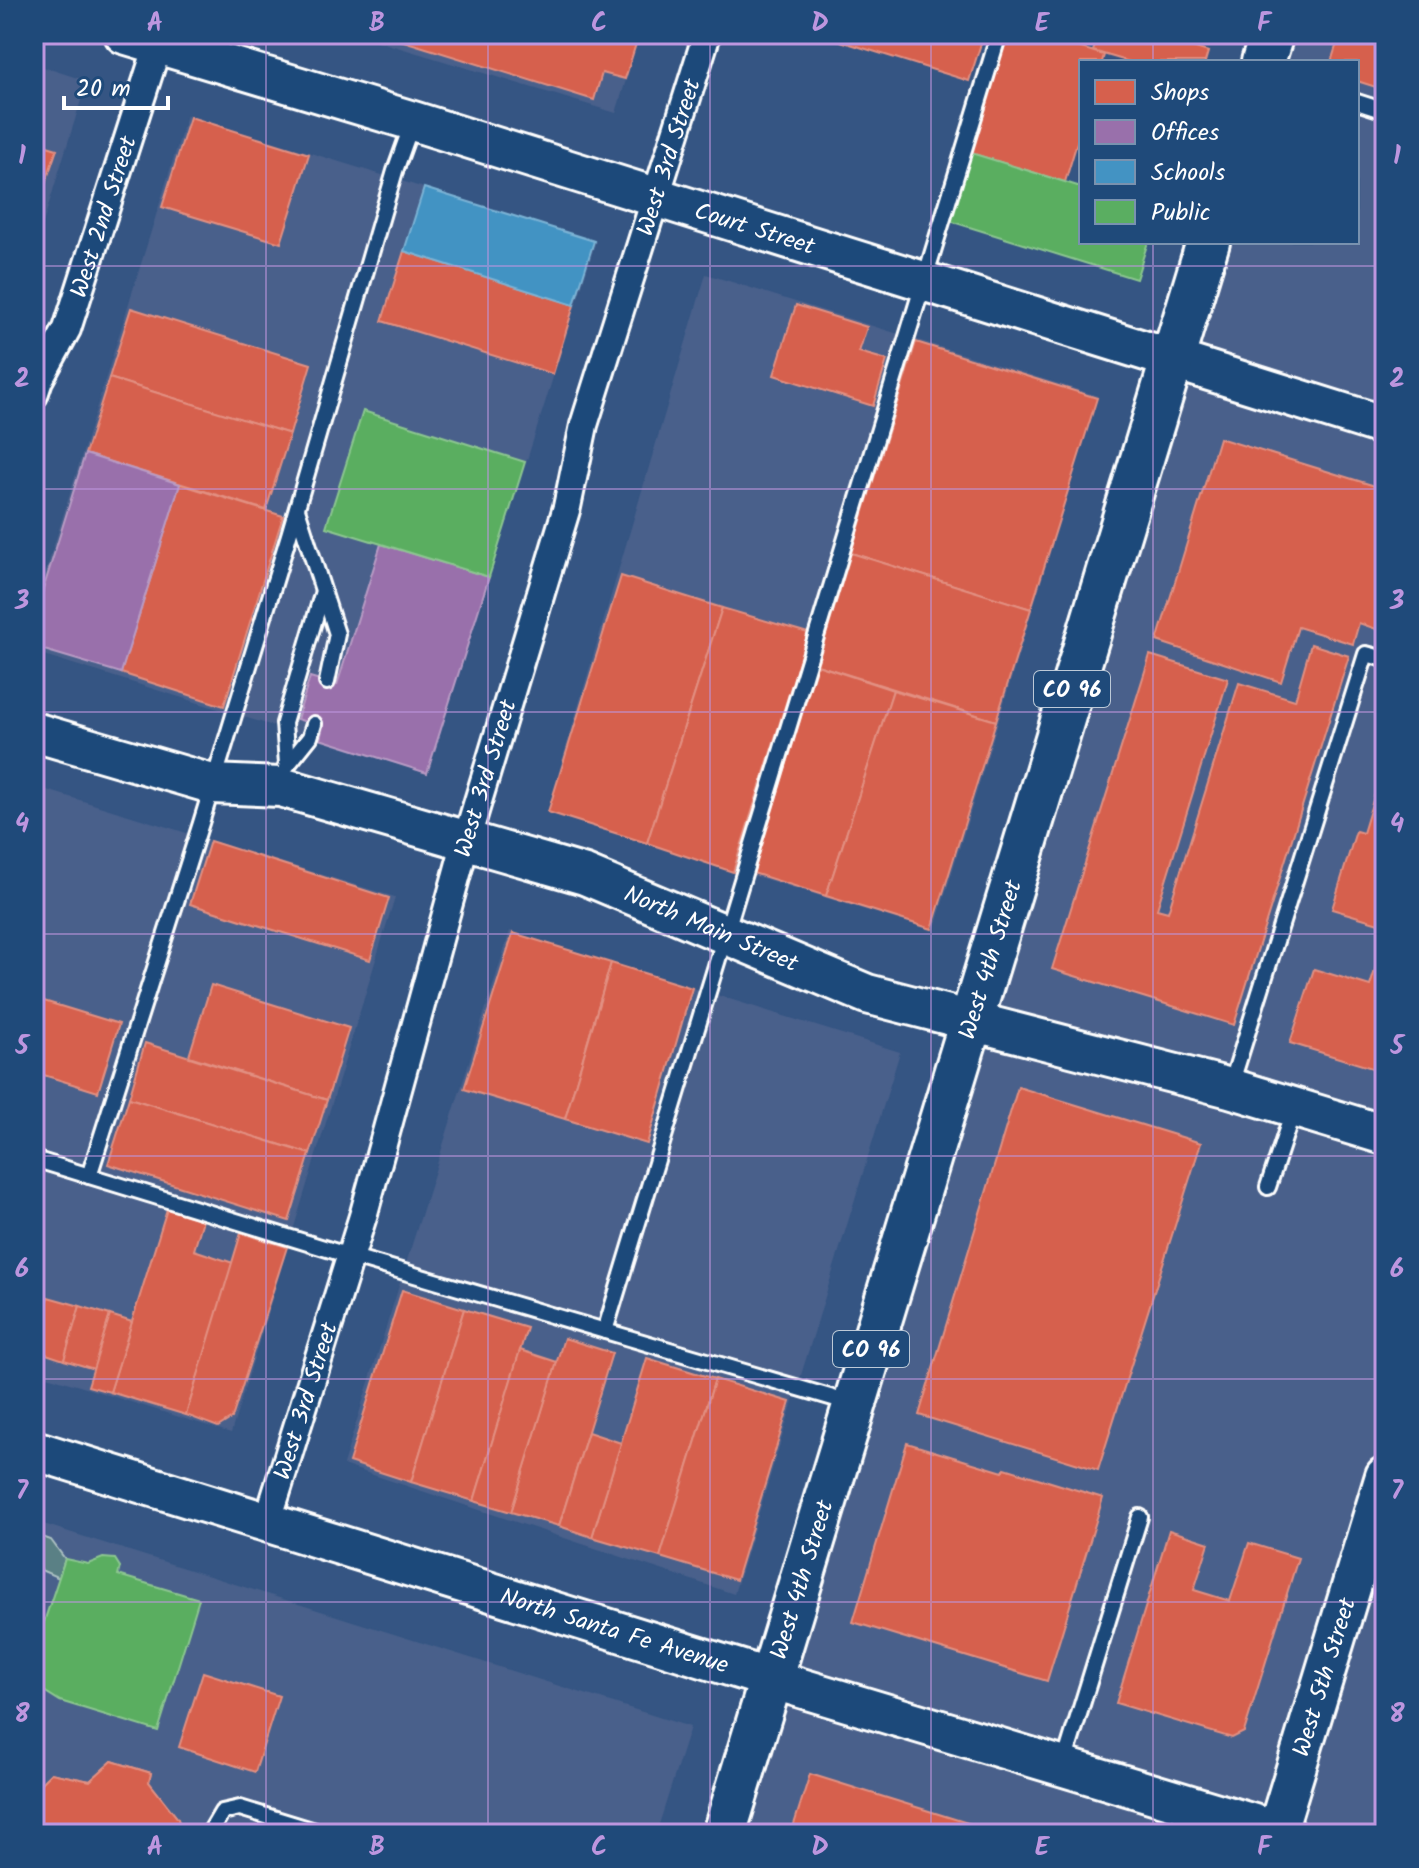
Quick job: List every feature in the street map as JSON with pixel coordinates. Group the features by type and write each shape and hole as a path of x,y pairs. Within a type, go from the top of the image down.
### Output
{"main road":[{"path":"1264,60 1272,34"},
{"name":"West 4th Street","path":"771,1679 1207,244"},
{"name":"CO 96","path":"724,1834 771,1679"}],"street":[{"name":"West 3rd Street","path":"267,1523 364,1213 466,841 567,507 584,425 707,34"},
{"name":"Court Street","path":"147,38 1385,426"},
{"name":"West 2nd Street","path":"34,395 67,329 147,38"},
{"name":"North Main Street","path":"34,732 212,784 284,776 466,841 585,875 867,994 1230,1088 1385,1135"},
{"name":"North Santa Fe Avenue","path":"34,1450 1280,1833"},
{"name":"West 5th Street","path":"1280,1833 1372,1567 1385,1476"}],"lane":[{"path":"605,1331 999,34"},
{"path":"1359,103 1385,111"},
{"path":"89,1176 297,508 390,186 413,121"},
{"path":"297,508 337,634 327,682"},
{"path":"284,776 284,723 323,591"},
{"path":"1230,1088 1366,654 1385,659"},
{"path":"284,776 310,737 314,724"},
{"path":"1268,1187 1294,1108"},
{"path":"34,1159 350,1256 854,1404"},
{"path":"1062,1766 1140,1517"},
{"path":"209,1834 222,1812 240,1808 325,1834"}],"shaded area":[{"path":"354,34 640,34 616,113"},
{"path":"1272,34 1385,34 1385,1834 724,1834 1207,244 1359,244 1359,60 1264,60"},
{"path":"34,64 87,81 34,252"},
{"path":"187,115 596,241 428,774 34,652 34,610"},
{"path":"706,274 1098,396 934,931 547,812"},
{"path":"34,786 395,897 231,1433 34,1372"},
{"path":"510,931 900,1052 734,1594 343,1465"},
{"path":"34,1521 690,1727 656,1834 34,1834"}],"green space":[{"path":"34,1534 51,1540 65,1559 59,1578 34,1567"}],"building: Shops":[{"path":"381,34 639,34 625,79 602,73 594,100"},
{"path":"818,34 984,34 969,81"},
{"path":"1008,34 1036,34 1104,55 1103,60 1079,60 1079,136 1065,182 971,153"},
{"path":"1099,34 1152,34 1208,52 1206,60 1123,60 1093,51"},
{"path":"1340,34 1385,34 1385,90 1359,82 1359,60 1332,60"},
{"path":"190,117 309,154 281,243 162,207"},
{"path":"34,142 57,149 35,214 34,214"},
{"path":"404,251 574,305 553,374 382,321"},
{"path":"796,305 867,327 859,352 887,360 873,406 774,375"},
{"path":"131,308 311,364 290,434 109,378"},
{"path":"916,342 1097,398 1031,609 851,553"},
{"path":"109,378 290,434 266,510 85,454"},
{"path":"1219,438 1385,489 1385,632 1359,623 1353,644 1298,627 1281,682 1157,641"},
{"path":"180,484 283,516 224,706 121,673"},
{"path":"851,553 1031,609 996,721 817,665"},
{"path":"621,576 722,608 647,843 548,812"},
{"path":"722,608 808,633 733,872 647,843"},
{"path":"1311,644 1349,656 1234,1025 1052,969 1150,655 1228,679 1157,909 1168,912 1239,683 1295,700"},
{"path":"817,665 893,690 826,896 753,873"},
{"path":"893,690 996,721 932,929 826,896"},
{"path":"1385,761 1385,925 1332,909 1356,831 1363,833"},
{"path":"210,841 389,898 370,960 190,904"},
{"path":"513,933 611,963 565,1119 464,1089"},
{"path":"1385,938 1385,1072 1290,1043 1314,969 1370,986"},
{"path":"611,963 692,988 647,1144 565,1119"},
{"path":"211,985 349,1028 327,1100 189,1056"},
{"path":"34,998 119,1024 98,1092 34,1072"},
{"path":"145,1043 327,1100 310,1154 129,1098"},
{"path":"1018,1087 1201,1143 1098,1470 919,1415"},
{"path":"129,1098 310,1154 289,1221 108,1164"},
{"path":"167,1209 203,1220 194,1250 233,1263 186,1415 110,1392"},
{"path":"241,1233 287,1247 232,1418 218,1427 186,1415"},
{"path":"402,1290 464,1309 411,1482 349,1462"},
{"path":"34,1293 48,1297 34,1342"},
{"path":"48,1297 80,1306 64,1360 34,1350"},
{"path":"80,1306 110,1315 94,1369 64,1360"},
{"path":"464,1309 527,1328 474,1501 411,1482"},
{"path":"110,1315 132,1322 110,1392 88,1386"},
{"path":"564,1338 612,1353 559,1526 511,1512"},
{"path":"520,1350 557,1362 511,1512 474,1501"},
{"path":"647,1358 715,1379 660,1557 592,1537"},
{"path":"715,1379 790,1402 736,1580 660,1557"},
{"path":"588,1432 621,1443 592,1537 559,1526"},
{"path":"907,1443 1003,1472 1005,1468 1103,1498 1047,1681 853,1622"},
{"path":"1169,1530 1209,1543 1194,1590 1230,1601 1249,1543 1298,1558 1244,1732 1232,1738 1116,1703"},
{"path":"203,1672 279,1696 255,1772 179,1747"},
{"path":"112,1761 151,1773 149,1782 178,1819 181,1834 34,1834 34,1790 51,1773 90,1781"},
{"path":"112,1761 151,1773 149,1782 178,1819 181,1834 34,1834 34,1790 51,1773 90,1781"},
{"path":"810,1774 1003,1834 791,1834"}],"building: Offices":[{"path":"85,454 180,484 121,673 34,647 34,619"},
{"path":"381,544 489,577 427,773 320,739 323,727 297,719 310,677 337,685"}],"building: Schools":[{"path":"424,188 594,241 574,305 404,251"}],"building: Public":[{"path":"971,153 1079,186 1079,244 1147,244 1136,279 950,221"},
{"path":"363,411 525,462 489,577 326,527"},
{"path":"103,1558 115,1559 120,1567 118,1575 199,1599 158,1731 60,1701 41,1689 34,1670 37,1643 65,1559 88,1564"}]}
